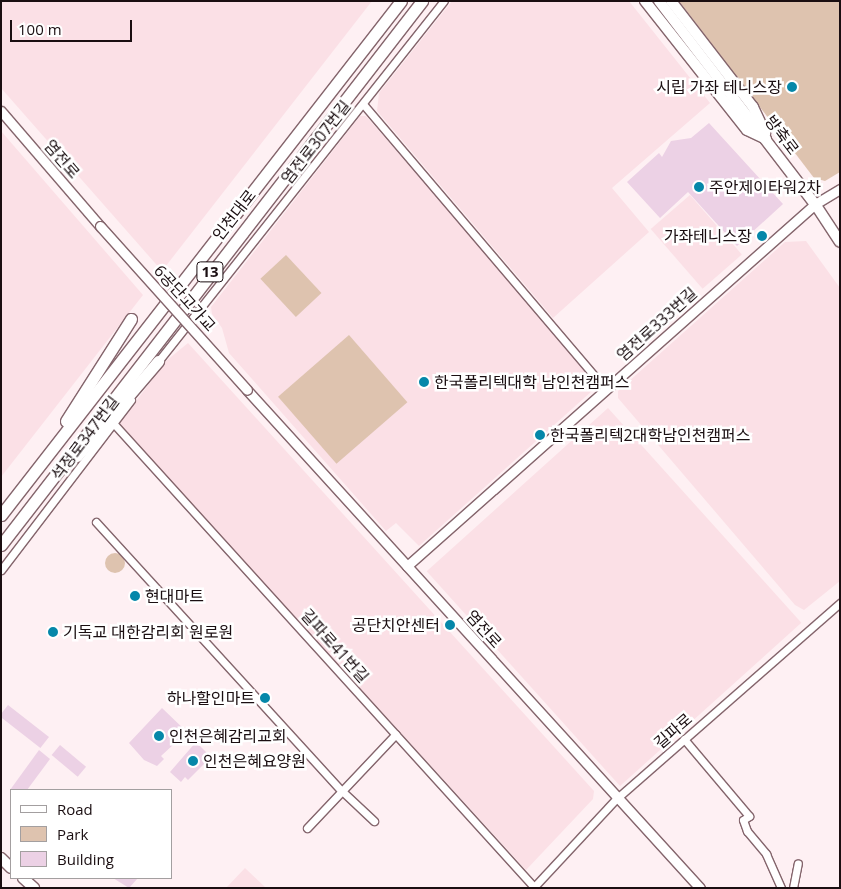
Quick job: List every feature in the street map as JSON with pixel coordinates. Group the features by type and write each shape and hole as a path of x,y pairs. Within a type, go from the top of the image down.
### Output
{"highway":[{"name":"인천대로","path":"1,515 401,1"},
{"name":"인천대로","path":"1,545 422,1"},
{"path":"27,482 131,319"},
{"path":"39,494 78,455 158,361"}],"main road":[{"path":"645,1 747,130 766,139"},
{"name":"방축로","path":"659,1 816,204 840,242"},
{"path":"671,1 753,107 766,139"},
{"path":"1,858 10,867"},
{"path":"23,879 34,888"}],"street":[{"name":"염전로307번길","path":"192,324 444,1"},
{"path":"363,104 606,390"},
{"name":"염전로","path":"1,111 100,226"},
{"name":"염전로333번길","path":"407,566 816,204 840,189"},
{"name":"6공단고가교","path":"100,226 247,390"},
{"name":"석정로347번길","path":"1,570 114,424 158,361 192,324"},
{"name":"염전로","path":"247,390 616,798 700,888"},
{"name":"길파로41번길","path":"114,424 533,887"},
{"path":"96,522 342,791 374,821"},
{"name":"길파로","path":"533,887 616,798 840,603"},
{"path":"307,828 396,734"},
{"path":"684,739 749,816 743,820 748,831 766,854 781,888"},
{"path":"793,888 798,863"}],"shaded area":[{"path":"1,1 372,1 162,271 1,88"},
{"path":"452,1 629,1 710,103 612,188 649,232 553,318 377,111 379,93"},
{"name":"한국폴리텍대학 남인천캠퍼스","path":"360,116 366,116 456,219 591,376 594,385 592,391 419,546 396,523 386,531 229,353 222,328 212,314 211,307"},
{"path":"1,131 143,295 1,477"},
{"path":"690,195 742,255 703,289 651,229"},
{"path":"806,241 840,288 840,581 804,610 795,605 618,398 618,391 785,242"},
{"path":"188,343 594,791 593,799 526,870 119,424 166,361"},
{"path":"608,408 801,623 620,786 427,571"},
{"path":"245,868 266,888 226,888"}],"green space":[{"name":"시립 가좌 테니스장","path":"679,1 840,1 840,172 825,181 814,178"},
{"path":"286,255 321,293 296,317 260,279"},
{"path":"349,335 407,402 336,464 278,397"},
{"path":"111,553 119,553 125,559 125,567 119,573 111,573 105,567 105,559"}],"building":[{"name":"주안제이타워2차","path":"709,123 783,204 737,246 688,192 660,218 627,182 659,153 662,157 671,141 691,138"},
{"path":"8,705 49,737 40,748 1,717 1,714"},
{"name":"인천은혜감리교회","path":"162,708 187,732 161,756 164,759 157,766 144,760 129,743"},
{"name":"인천은혜요양원","path":"196,742 211,757 188,780 185,777 181,782 170,772"},
{"path":"60,745 86,767 78,777 52,755"},
{"path":"39,750 50,759 28,789 11,789"},
{"path":"115,879 137,879 129,888"}],"place":[{"name":"시립 가좌 테니스장","path":"792,87"},
{"name":"주안제이타워2차","path":"699,187"},
{"name":"가좌테니스장","path":"762,236"},
{"name":"한국폴리텍대학 남인천캠퍼스","path":"424,382"},
{"name":"한국폴리텍2대학남인천캠퍼스","path":"540,435"},
{"name":"현대마트","path":"135,596"},
{"name":"공단치안센터","path":"450,625"},
{"name":"기독교 대한감리회 원로원","path":"53,632"},
{"name":"하나할인마트","path":"265,698"},
{"name":"인천은혜감리교회","path":"159,736"},
{"name":"인천은혜요양원","path":"193,761"}]}
